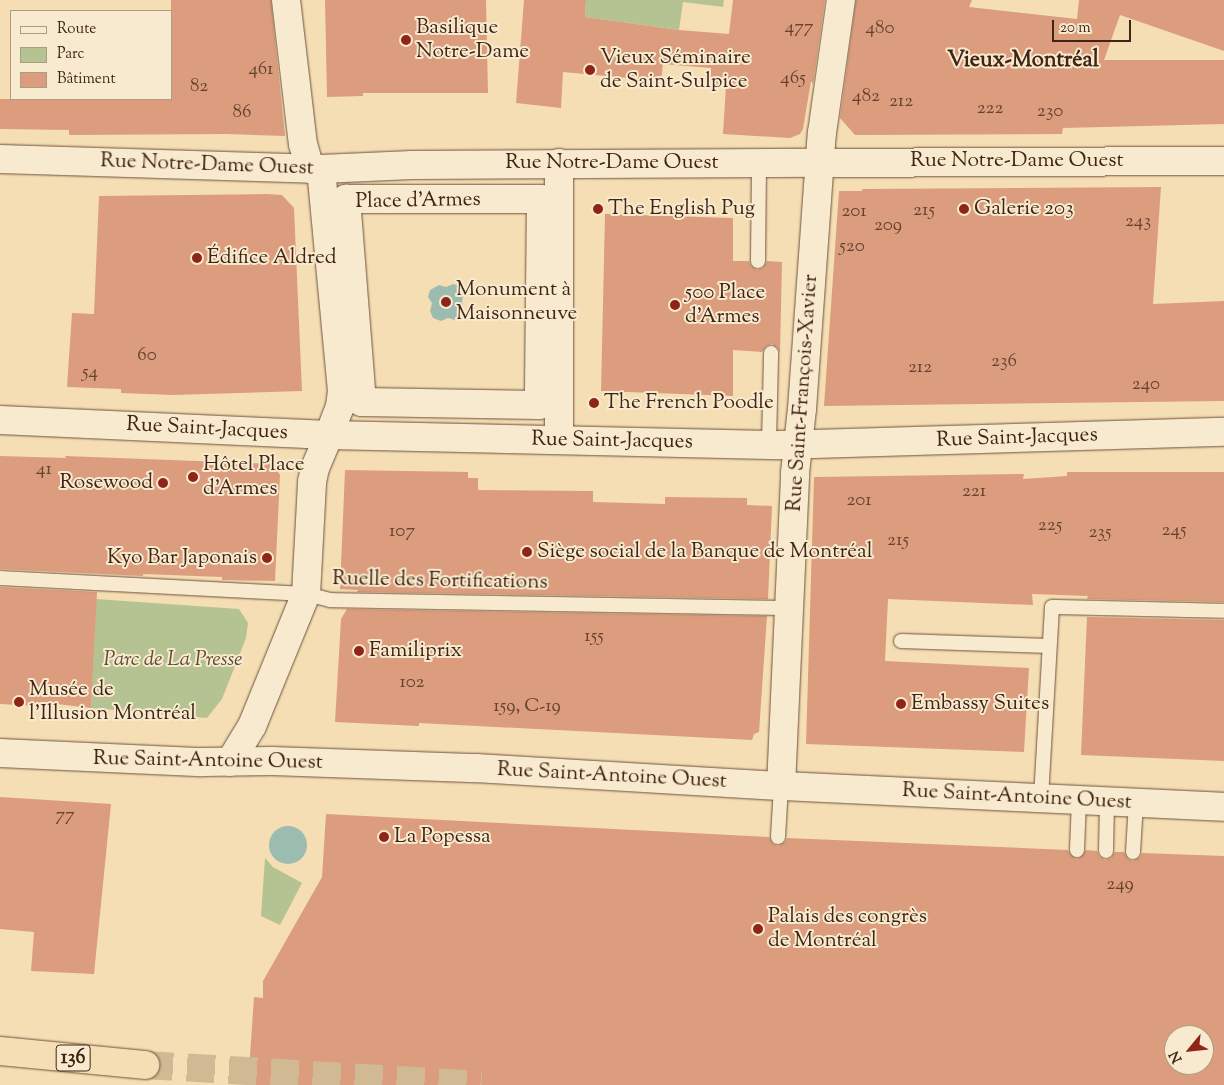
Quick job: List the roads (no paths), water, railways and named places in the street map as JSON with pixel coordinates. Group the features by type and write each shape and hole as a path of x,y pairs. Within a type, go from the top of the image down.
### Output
{"highway":[{"name":"136","path":"0,1051 145,1065"}],"street":[{"name":"Place d'Armes","path":"230,762 252,726 306,594 312,482 315,468 340,407 342,391 316,169 303,144 286,0"},
{"name":"Rue Saint-François-Xavier","path":"781,786 795,473 820,162 829,73 840,0"},
{"name":"Rue Notre-Dame Ouest","path":"0,159 316,169 412,165 560,163 1224,161"},
{"path":"559,440 560,163"},
{"name":"Place d'Armes","path":"346,199 541,199 539,405 362,402 346,199"},
{"name":"Rue Saint-Jacques","path":"0,420 328,435 769,444 1224,432"},
{"name":"Rue Saint-Antoine Ouest","path":"0,753 230,762 477,768 781,786 1224,807"}],"lane":[{"path":"758,162 758,261"},
{"path":"769,444 771,353"},
{"name":"Ruelle des Fortifications","path":"0,578 306,594 330,600 790,608"},
{"path":"1040,798 1052,607 1224,611"},
{"path":"901,641 1049,646"},
{"path":"778,838 781,786"},
{"path":"1077,850 1079,801"},
{"path":"1106,851 1107,802"},
{"path":"1133,852 1136,804"}],"tunnel":[{"path":"145,1065 481,1085"}],"place":[{"name":"Basilique Notre-Dame","path":"406,40"},
{"name":"Vieux Séminaire de Saint-Sulpice","path":"590,70"},
{"name":"The English Pug","path":"598,209"},
{"name":"Galerie 203","path":"964,209"},
{"name":"Édifice Aldred","path":"197,258"},
{"name":"Monument à Maisonneuve","path":"446,302"},
{"name":"500 Place d'Armes","path":"675,305"},
{"name":"The French Poodle","path":"594,403"},
{"name":"Hôtel Place d'Armes","path":"193,477"},
{"name":"Rosewood","path":"163,483"},
{"name":"Siège social de la Banque de Montréal","path":"527,552"},
{"name":"Kyo Bar Japonais","path":"267,558"},
{"name":"Familiprix","path":"359,651"},
{"name":"Musée de l'Illusion Montréal","path":"19,702"},
{"name":"Embassy Suites","path":"901,704"},
{"name":"La Popessa","path":"384,837"},
{"name":"Palais des congrès de Montréal","path":"758,929"}],"district":[{"name":"Vieux-Montréal","path":"1023,62"}],"park label":[{"name":"Parc de La Presse","path":"173,660"}]}
